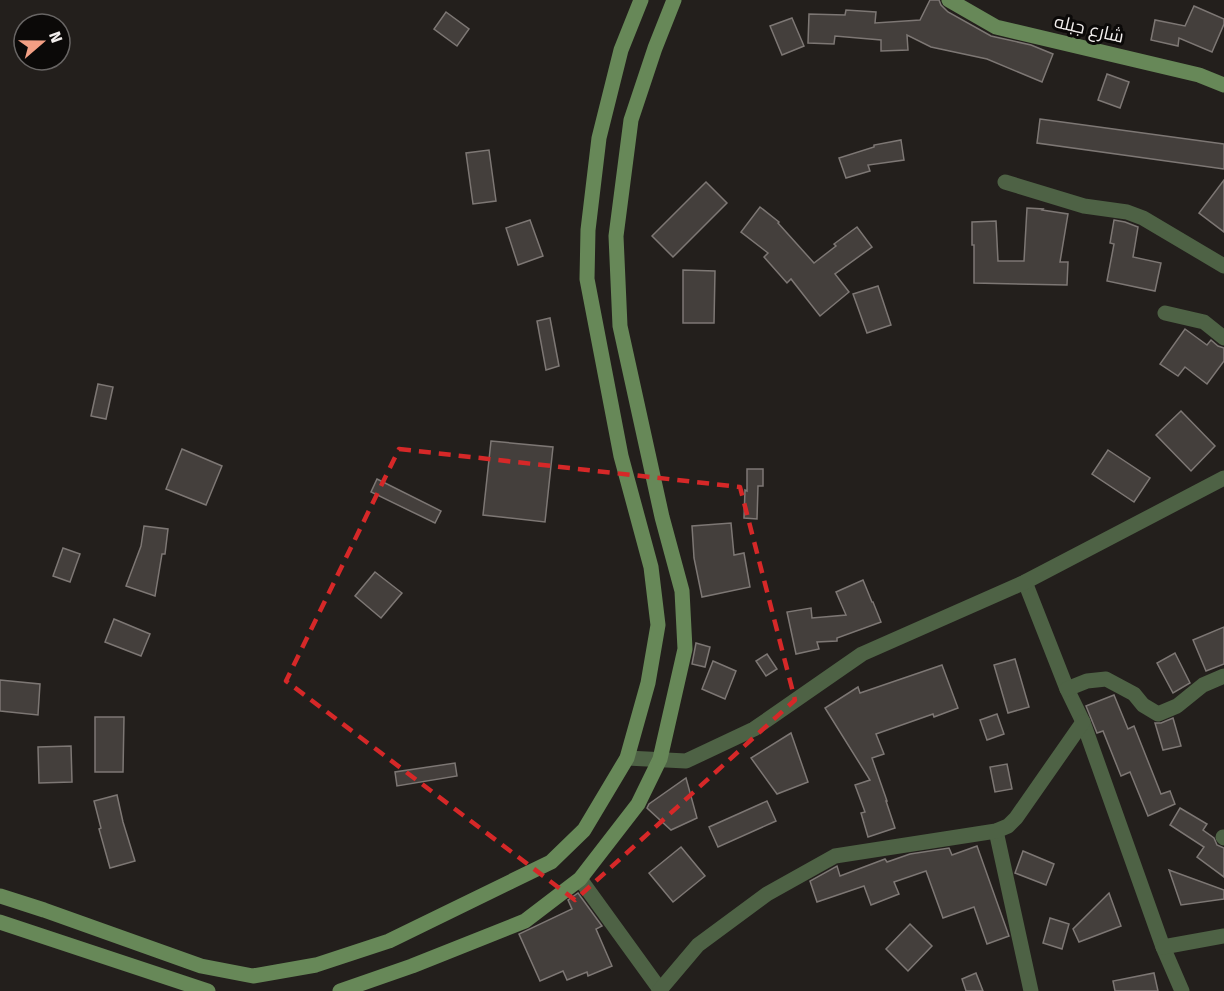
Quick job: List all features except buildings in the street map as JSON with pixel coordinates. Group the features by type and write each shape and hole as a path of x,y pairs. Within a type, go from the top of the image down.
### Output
{"street":[{"path":"0,896 201,966 252,976 316,965 389,941 551,862 584,830 627,758 648,683 658,625 651,567 621,456 587,279 588,230 599,138 621,50 641,0"},
{"path":"340,991 412,966 525,921 580,879 638,804 660,759 685,649 682,591 662,517 620,326 616,236 631,120 655,48 675,0"},
{"name":"شارع جبله","path":"949,0 996,27 1199,75 1224,86"},
{"path":"1005,182 1084,206 1127,212 1143,218 1224,266"},
{"path":"1166,313 1204,322 1224,338"},
{"path":"627,758 686,761 754,729 862,654 1025,582 1224,478"},
{"path":"1025,582 1083,722 1163,947 1182,991"},
{"path":"1067,688 1087,681 1106,679 1134,694 1143,705 1158,714 1177,706 1203,686 1224,676"},
{"path":"580,879 660,991 698,945 767,894 835,856 996,831 1008,826 1017,818 1083,722"},
{"path":"996,831 1032,991"},
{"path":"0,922 208,991"},
{"path":"1163,947 1224,936"}],"highlighted area":[{"path":"399,449 740,487 795,700 575,900 286,681"}]}
